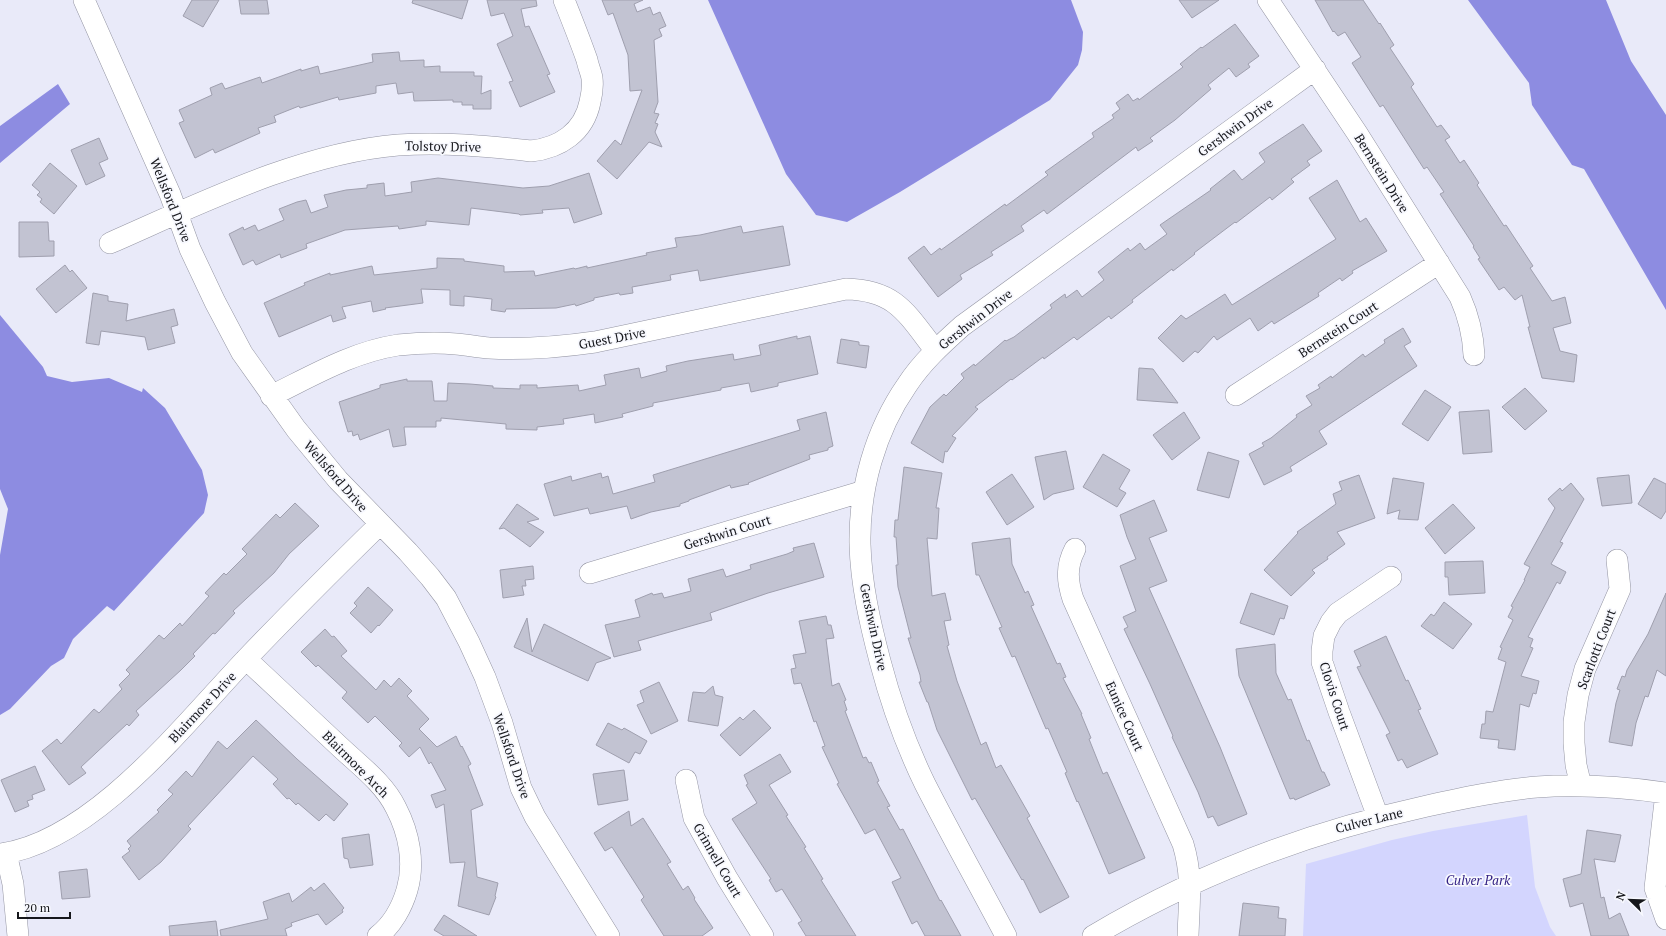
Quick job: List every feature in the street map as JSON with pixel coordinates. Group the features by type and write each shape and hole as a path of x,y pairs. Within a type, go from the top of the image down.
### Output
{"street":[{"name":"Wellsford Drive","path":"84,0 170,194 190,249 215,302 242,353 271,396 338,480 413,557 446,598 485,677 502,724 521,788 535,818 609,936"},
{"name":"Tolstoy Drive","path":"110,243 177,214 288,170 333,156 398,145 448,144 531,151 544,150 559,144 573,135 581,124 589,109 592,92 592,78 581,41 564,0"},
{"name":"Bernstein Drive","path":"1268,0 1315,69 1460,297 1468,314 1473,337 1474,355"},
{"name":"Gershwin Drive","path":"1006,936 925,783 903,733 888,692 872,629 863,579 860,545 861,518 864,491 872,458 881,432 896,401 907,384 936,350 962,326 1315,69"},
{"name":"Bernstein Court","path":"1236,395 1439,263"},
{"name":"Guest Drive","path":"271,396 343,360 373,351 398,346 429,343 487,348 529,349 571,346 846,290 863,290 879,294 897,304 936,350"},
{"name":"Gershwin Court","path":"590,573 864,491"},
{"name":"Blairmore Drive","path":"3,853 35,845 62,832 82,819 126,783 168,744 246,659 320,582 380,524"},
{"name":"Eunice Court","path":"1075,549 1071,556 1068,571 1068,585 1114,692 1183,844 1189,864 1190,884 1188,936"},
{"name":"Scarlotti Court","path":"1581,786 1576,765 1574,743 1574,722 1578,695 1585,669 1620,589 1617,560"},
{"name":"Clovis Court","path":"1378,817 1322,662 1322,651 1324,636 1331,622 1338,613 1391,577"},
{"name":"Blairmore Arch","path":"246,659 375,780 396,807 404,826 409,847 411,863 409,882 403,901 394,918 378,936"},
{"name":"Grinnell Court","path":"686,780 694,818 727,878 763,936"},
{"name":"Culver Lane","path":"1093,936 1128,915 1190,884 1264,853 1327,831 1378,817 1469,797 1536,787 1581,786 1632,788 1666,793"},
{"path":"1666,793 1655,888 1666,919"},
{"path":"3,853 14,884 18,936"}],"green space":[{"name":"Culver Park","path":"1527,815 1535,887 1550,927 1556,936 1303,936 1306,864 1392,840 1433,831"}],"shaded area":[{"path":"708,0 1071,0 1083,32 1082,50 1078,65 1050,100 900,192 847,222 816,215 786,174"},
{"path":"1468,0 1606,0 1631,61 1666,115 1666,310 1584,169 1572,165 1532,105 1529,83"},
{"path":"58,84 70,104 0,163 0,126"},
{"path":"0,315 43,367 47,376 72,382 109,378 142,392 143,388 165,408 202,470 208,495 204,513 114,611 107,606 73,639 64,658 51,666 10,709 0,715 0,555 8,509 0,489"}],"building":[{"path":"192,0 219,0 203,27 183,16"},
{"path":"239,0 267,0 269,14 241,14"},
{"path":"413,0 468,0 462,19 412,3"},
{"path":"487,0 536,0 537,6 521,9 525,27 529,26 550,74 547,75 555,92 520,107 509,82 513,81 497,44 513,36 504,13 491,16"},
{"path":"602,0 643,0 634,4 637,12 650,7 653,15 660,12 666,26 659,29 662,36 654,40 658,102 654,113 659,114 655,123 658,124 655,132 662,147 649,142 617,179 597,161 615,140 621,145 642,90 630,91 628,55 613,13 608,15"},
{"path":"1179,0 1219,0 1192,18"},
{"path":"1315,0 1363,0 1379,24 1380,23 1394,45 1390,48 1414,84 1411,87 1437,127 1441,125 1450,137 1445,140 1460,163 1464,160 1479,183 1477,185 1533,266 1530,268 1552,301 1565,297 1571,323 1553,328 1560,351 1577,355 1574,382 1542,378 1528,327 1530,327 1522,295 1515,300 1504,287 1499,290 1478,259 1480,258 1473,247 1474,246 1440,194 1444,192 1427,167 1424,169 1383,105 1380,107 1352,63 1361,57 1345,32 1338,36 1334,31 1333,32"},
{"path":"1235,24 1259,56 1248,64 1250,67 1236,77 1229,68 1208,85 1211,89 1175,120 1150,138 1153,141 1138,151 1136,147 1047,214 1044,210 1021,226 1024,231 991,252 993,255 960,275 962,279 938,297 908,258 924,246 931,255 940,248 941,250 1005,204 1006,206 1048,175 1045,172 1094,137 1092,133 1114,118 1112,115 1120,109 1116,103 1128,94 1133,101 1138,98 1139,100 1183,67 1180,64 1201,47 1202,48"},
{"path":"399,52 400,61 424,60 424,67 440,66 440,72 474,72 474,76 482,76 481,94 491,90 491,109 473,109 473,105 462,105 462,102 453,102 453,100 414,101 413,92 398,94 396,83 376,86 376,93 339,100 338,97 300,108 299,106 274,116 276,122 258,128 260,133 215,153 213,149 195,158 179,123 184,121 179,110 212,95 210,88 222,83 225,89 260,77 262,83 301,69 301,71 318,66 320,74 373,62 372,54"},
{"path":"1303,124 1322,151 1307,161 1310,165 1291,179 1294,182 1272,200 1270,197 1236,223 1235,222 1173,271 1172,269 1132,300 1133,302 1111,319 1109,316 1077,340 1074,337 1044,359 1043,357 1012,380 1011,379 975,407 978,409 952,436 956,438 947,452 945,451 943,463 911,443 930,407 944,394 946,396 964,378 961,374 974,364 975,366 1005,340 1006,341 1014,337 1052,308 1050,305 1065,294 1066,298 1077,290 1082,297 1104,280 1098,272 1128,248 1130,251 1140,243 1145,250 1167,234 1160,225 1211,190 1210,189 1234,170 1242,180 1265,162 1259,153"},
{"path":"99,138 108,159 99,163 105,176 86,185 71,150"},
{"path":"50,163 77,186 54,214 40,202 42,199 37,195 40,192 32,185"},
{"path":"589,173 602,214 574,223 569,208 542,210 543,213 520,215 471,208 469,225 426,221 426,225 399,229 398,226 345,230 306,244 307,248 281,258 280,254 256,265 253,260 243,265 229,234 243,227 244,230 255,225 258,231 284,220 279,209 297,202 306,200 311,213 328,207 324,195 346,190 367,188 367,185 384,183 385,196 412,192 411,182 438,178 523,188 549,186"},
{"path":"1337,180 1360,222 1366,218 1387,251 1352,271 1353,273 1342,281 1340,278 1318,293 1319,296 1274,324 1272,321 1258,331 1250,318 1217,340 1214,336 1198,353 1195,351 1183,362 1158,338 1181,315 1186,319 1225,294 1232,305 1336,239 1309,198"},
{"path":"19,222 48,222 49,241 54,241 54,256 19,257"},
{"path":"741,226 743,233 783,226 790,265 700,281 698,270 670,275 671,280 632,287 633,293 620,295 619,293 594,298 594,300 576,306 575,304 556,308 506,309 505,312 491,310 492,299 464,296 464,306 450,305 450,290 421,289 423,303 385,308 386,309 373,312 371,301 342,307 346,318 333,322 331,315 279,337 264,303 305,285 304,283 330,273 330,275 372,266 374,275 437,268 437,258 464,259 464,261 504,266 504,272 534,271 535,276 587,266 587,268 647,255 646,253 677,247 675,238 700,235"},
{"path":"65,265 70,272 72,270 87,288 56,313 36,289"},
{"path":"93,293 108,296 108,301 128,304 126,321 174,309 178,325 171,327 175,343 148,350 145,337 101,331 99,345 86,343"},
{"path":"1403,328 1411,342 1404,346 1417,366 1319,431 1327,444 1290,467 1292,471 1264,485 1249,454 1264,446 1262,443 1271,438 1297,417 1296,415 1312,405 1306,396 1320,388 1318,385 1331,376 1332,378 1363,354 1365,357 1385,343 1384,340"},
{"path":"797,336 797,339 810,336 818,374 778,383 778,386 751,392 749,383 721,388 721,390 653,403 653,406 622,414 623,417 595,423 594,414 563,419 564,424 537,427 537,430 506,429 506,424 441,418 441,421 436,421 436,427 404,427 406,445 393,447 389,429 360,440 358,434 353,436 352,431 348,432 339,402 380,388 380,385 407,379 407,381 432,381 434,401 447,401 448,383 493,386 493,388 520,389 520,385 537,385 537,388 578,385 579,391 606,385 604,375 639,368 641,378 667,371 666,366 688,361 733,354 734,360 761,355 759,345"},
{"path":"841,339 859,342 859,345 869,346 866,368 837,363"},
{"path":"1139,368 1153,369 1178,403 1137,400"},
{"path":"1525,388 1547,411 1525,430 1502,407"},
{"path":"1425,390 1451,407 1428,441 1402,424"},
{"path":"1489,410 1492,452 1463,454 1459,412"},
{"path":"826,412 833,446 828,448 828,450 809,455 810,459 748,483 749,484 731,488 730,485 689,500 680,504 680,506 651,512 631,519 627,506 590,514 588,508 554,516 544,484 571,476 572,481 601,473 602,478 608,476 613,494 655,482 653,475 800,430 797,420"},
{"path":"1184,412 1200,438 1172,460 1153,435"},
{"path":"1066,451 1074,489 1053,494 1044,500 1035,457"},
{"path":"1208,452 1239,461 1229,498 1197,490"},
{"path":"1103,454 1130,470 1119,489 1126,493 1117,507 1083,487"},
{"path":"904,467 942,473 936,508 939,508 937,539 927,538 932,596 945,593 951,620 944,621 949,645 947,646 957,681 981,745 986,742 996,768 1001,765 1030,816 1027,818 1069,897 1040,913 1023,879 1022,880 975,798 972,800 937,730 928,702 919,682 921,682 920,675 908,638 911,638 898,587 896,537 894,537 895,520 898,520"},
{"path":"1012,474 1034,507 1007,525 986,492"},
{"path":"1359,475 1375,518 1337,532 1345,544 1327,557 1328,559 1312,570 1315,573 1291,596 1264,570 1298,533 1297,532 1336,504 1333,494 1342,490 1339,482"},
{"path":"1629,475 1632,503 1602,506 1597,478"},
{"path":"1393,478 1424,483 1418,520 1398,519 1400,510 1387,514"},
{"path":"1654,478 1666,484 1666,511 1661,519 1638,504"},
{"path":"1571,483 1584,499 1560,542 1563,543 1551,564 1566,572 1560,584 1557,582 1528,637 1533,639 1530,647 1533,648 1521,676 1539,681 1536,694 1533,693 1529,707 1520,704 1515,750 1498,748 1499,740 1480,738 1482,724 1485,724 1486,711 1493,712 1506,662 1498,659 1502,648 1500,647 1513,620 1508,617 1513,607 1511,606 1530,567 1524,564 1555,508 1548,499 1560,488 1562,491"},
{"path":"1154,500 1167,531 1149,538 1167,581 1149,588 1220,747 1247,814 1218,826 1213,816 1208,818 1150,684 1124,629 1128,627 1123,617 1136,611 1120,566 1136,559 1120,515"},
{"path":"295,503 319,526 289,554 274,573 233,611 235,613 193,654 195,656 136,711 139,715 129,726 127,724 81,767 86,773 69,785 42,751 57,739 61,744 94,709 99,713 122,689 119,685 130,674 126,670 159,635 164,639 180,623 182,626 209,596 205,593 224,573 226,575 247,554 242,549 276,514 280,518"},
{"path":"517,504 539,519 527,522 544,532 530,547 504,528 499,529"},
{"path":"1453,504 1475,528 1445,554 1425,528"},
{"path":"1010,538 1012,564 1025,593 1028,591 1034,605 1031,606 1057,664 1060,663 1066,677 1063,678 1082,714 1091,738 1089,739 1103,774 1107,772 1145,858 1109,874 1078,801 1077,802 1065,773 1067,772 1048,728 1046,729 1015,656 1012,657 999,628 1002,627 979,575 976,575 972,543"},
{"path":"814,543 824,577 768,593 710,613 712,620 638,641 641,650 614,657 605,625 640,617 635,600 652,593 653,595 662,593 664,598 691,591 688,579 723,569 726,577 751,569 750,565 794,551 793,548"},
{"path":"1483,561 1485,593 1449,595 1448,577 1445,577 1445,562"},
{"path":"533,566 534,579 525,580 526,586 522,586 524,595 503,598 500,570"},
{"path":"368,587 393,610 371,633 350,613 357,606 354,603"},
{"path":"1251,593 1288,606 1284,619 1280,618 1274,635 1240,623"},
{"path":"1666,593 1666,676 1657,670 1648,697 1645,696 1636,723 1632,746 1609,742 1616,703 1620,690 1617,689 1622,676 1625,677 1627,670 1648,634"},
{"path":"1444,602 1472,624 1453,649 1421,626 1431,614 1434,616"},
{"path":"826,616 828,625 831,625 834,638 826,639 832,686 839,683 846,700 844,701 847,710 845,711 863,758 866,757 869,763 871,762 879,781 877,782 890,806 887,807 900,830 903,829 940,901 941,900 961,936 925,936 917,921 912,924 892,882 901,878 875,829 865,834 837,784 839,783 822,747 825,746 816,721 814,722 801,683 794,684 791,669 796,668 793,655 806,653 799,621"},
{"path":"527,618 532,652 544,624 611,658 596,663 588,681 514,647"},
{"path":"325,629 332,637 334,636 347,651 341,656 376,690 384,680 391,687 399,678 412,691 407,696 429,719 419,729 437,747 456,736 461,747 462,746 471,764 468,766 483,805 471,810 477,877 498,883 496,897 489,915 458,906 465,862 450,863 444,804 436,808 431,795 446,790 431,762 429,764 420,747 409,757 399,746 402,743 375,716 368,723 342,698 347,692 318,665 316,667 301,652"},
{"path":"1386,636 1406,681 1408,680 1421,709 1418,710 1438,754 1407,768 1402,759 1398,761 1386,735 1390,733 1357,667 1361,666 1354,651"},
{"path":"1275,644 1276,673 1288,700 1291,699 1307,741 1309,740 1322,772 1324,772 1330,785 1295,800 1294,798 1290,799 1239,676 1236,649"},
{"path":"659,682 678,721 651,734 637,705 644,702 640,691"},
{"path":"713,686 715,695 723,697 718,726 688,721 693,692 705,693"},
{"path":"754,710 771,728 740,756 720,735 740,717 743,720"},
{"path":"256,720 348,804 334,821 326,814 319,821 298,803 296,805 289,798 287,799 273,784 278,779 253,756 188,826 191,829 161,862 139,880 122,857 130,851 128,849 131,846 127,841 159,812 157,810 173,794 168,790 186,771 192,777 218,741 227,749"},
{"path":"608,723 622,730 624,728 647,741 640,754 635,752 629,763 596,745"},
{"path":"780,754 791,772 769,785 788,815 786,816 806,847 804,848 823,879 821,880 856,936 806,936 798,923 802,921 782,889 776,892 769,880 771,879 732,819 757,803 746,785 748,784 744,775"},
{"path":"35,766 45,790 32,795 33,799 27,801 29,806 15,812 1,780"},
{"path":"624,770 628,800 598,805 593,774"},
{"path":"629,811 631,826 643,818 671,862 667,864 683,890 688,886 695,898 694,899 713,928 702,936 664,936 641,900 644,897 612,847 605,851 594,833"},
{"path":"1587,830 1621,835 1615,862 1594,859 1601,898 1604,897 1609,919 1620,913 1629,936 1591,936 1583,903 1570,907 1563,879 1581,874"},
{"path":"369,834 373,865 350,868 348,859 344,858 342,838"},
{"path":"87,869 90,897 62,899 59,872"},
{"path":"324,883 344,908 342,910 343,912 326,925 318,914 291,923 292,926 285,929 287,936 221,936 220,930 268,919 263,902 289,893 292,902 311,887 314,891"},
{"path":"1243,903 1279,907 1278,918 1286,919 1285,936 1239,936"},
{"path":"444,915 477,936 444,936 434,930"},
{"path":"216,921 218,936 170,936 169,926"}]}
